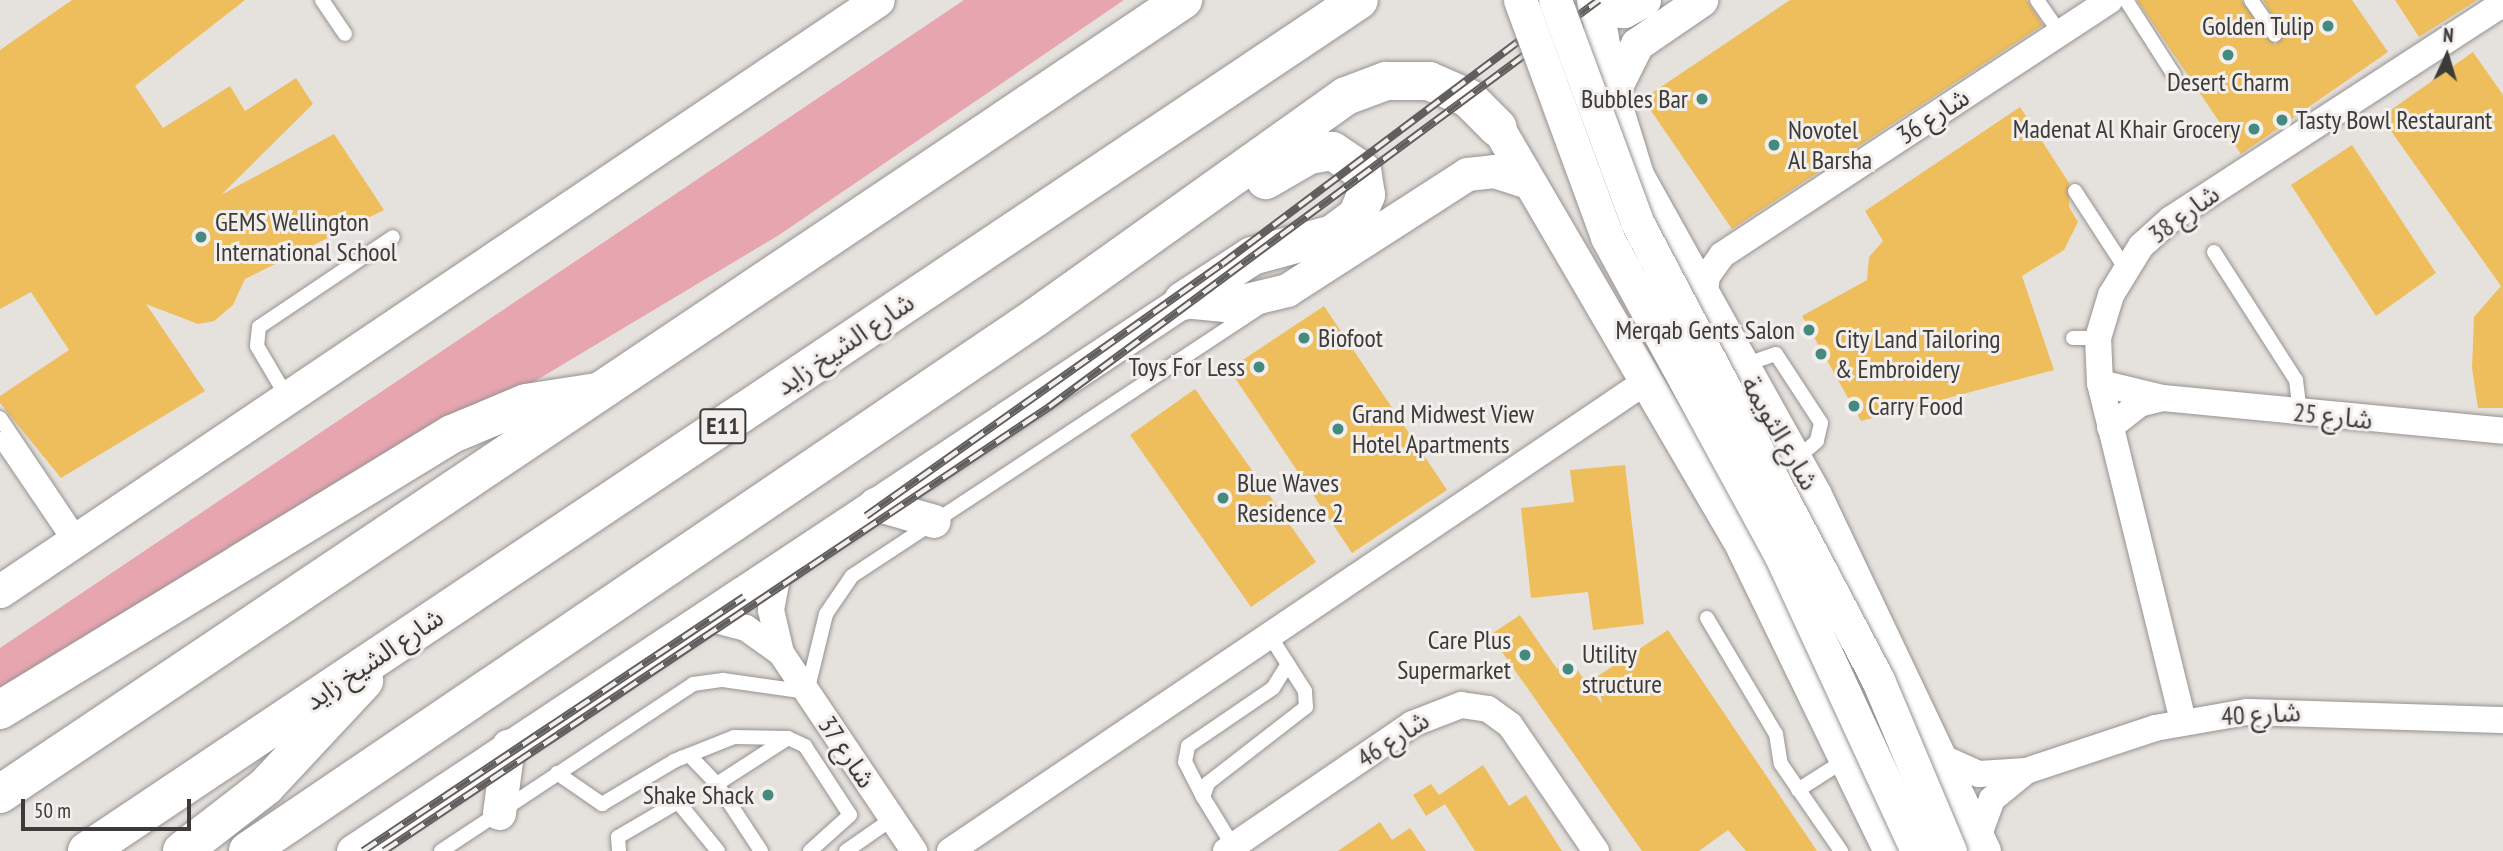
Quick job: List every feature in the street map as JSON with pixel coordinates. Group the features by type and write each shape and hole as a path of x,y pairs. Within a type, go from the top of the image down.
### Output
{"highway":[{"path":"0,794 606,391 1183,0"},
{"name":"شارع الشيخ زايد","path":"87,851 1359,0"},
{"path":"248,851 1035,317 1365,87 1429,81 1468,98 1498,128"},
{"path":"1035,317 1309,155 1344,155 1362,171 1366,195 1348,225 1252,256 1182,301"},
{"path":"0,709 452,434 526,404 606,391"},
{"path":"183,851 299,754 389,650"}],"street":[{"path":"0,591 878,0"},
{"path":"1520,0 1607,237 1780,554 1917,851"},
{"path":"1555,0 1642,235 1878,680 1971,846"},
{"path":"1597,5 1624,11 1644,0"},
{"path":"1612,94 1637,44 1701,0"},
{"name":"شارع 36","path":"1704,300 1707,276 1722,255 2109,0"},
{"name":"شارع الثويمة","path":"1597,5 1612,94 1637,175 1834,531 1945,759 1971,846"},
{"name":"شارع 38","path":"2183,721 2100,383 2086,338 2125,268 2171,219 2501,8"},
{"path":"1498,128 1645,382 1721,506 1890,851"},
{"path":"353,851 1182,301 1225,305 1287,290 1467,174 1494,171 1528,182"},
{"path":"1678,251 1722,255"},
{"path":"950,851 1268,633 1645,382"},
{"name":"شارع 25","path":"2100,383 2163,398 2503,431"},
{"path":"2110,427 2138,404 2163,398"},
{"path":"1721,506 1749,513 1772,509 1787,491 1795,460"},
{"path":"875,505 934,521"},
{"path":"1756,575 1766,541 1782,527 1804,523 1834,531"},
{"name":"شارع 37","path":"779,568 771,610 781,653 914,851"},
{"name":"شارع 37","path":"704,617 746,628 781,653"},
{"name":"شارع 46","path":"1230,849 1412,724 1461,705 1488,709 1510,725 1597,851"},
{"name":"شارع 40","path":"1945,759 1979,774 2026,771 2183,721 2279,711 2503,720"},
{"path":"499,813 508,746"},
{"name":"شارع 40","path":"1971,846 1992,799 2026,771"}],"lane":[{"path":"322,0 345,34"},
{"path":"2037,0 2060,33"},
{"path":"2126,0 2174,75"},
{"path":"2250,0 2275,36"},
{"path":"2075,191 2125,268"},
{"path":"287,397 257,346 259,327 393,236"},
{"path":"2214,252 2296,380 2300,412"},
{"path":"441,851 693,684 723,680 807,692 836,594 934,521 1287,290"},
{"path":"0,418 76,540"},
{"path":"0,439 76,540"},
{"path":"1707,618 1776,734 1782,764 1841,851"},
{"path":"1203,797 1218,772 1302,714 1305,691 1268,633"},
{"path":"1230,849 1185,762 1188,746 1273,688 1288,664"},
{"path":"563,769 584,795 608,803 689,755 734,737 788,738 805,746 850,816 810,851"},
{"path":"717,784 788,738"},
{"path":"689,755 717,784 761,851"},
{"path":"1798,790 1846,759"},
{"path":"619,851 618,837 678,802 719,851"},
{"path":"851,850 892,819"}],"shaded area":[{"path":"964,0 1124,0 779,235 124,627 0,691 0,648"}],"building":[{"name":"GEMS Wellington International School","path":"72,0 245,0 135,86 163,128 230,86 245,111 296,78 313,104 221,195 334,134 384,210 245,279 233,305 214,321 198,324 146,304 205,391 61,478 0,403 0,396 69,350 31,292 0,309 0,50"},
{"name":"Novotel Al Barsha","path":"1790,0 2027,0 2043,25 1732,229 1643,99"},
{"name":"Desert Charm","path":"2137,0 2241,0 2275,45 2284,34 2263,0 2352,0 2388,52 2241,154"},
{"path":"2395,0 2477,0 2419,37"},
{"path":"2473,52 2503,95 2503,408 2478,408 2472,368 2474,317 2501,286 2381,117"},
{"path":"2020,107 2069,183 2069,207 2078,222 2064,250 2022,276 2054,370 1861,421 1802,316 1867,280 1869,257 1883,241 1865,211"},
{"path":"2352,145 2436,273 2376,316 2291,185"},
{"name":"Grand Midwest View Hotel Apartments","path":"1324,306 1447,490 1352,553 1229,369"},
{"name":"Blue Waves Residence 2","path":"1195,389 1316,562 1251,607 1130,435"},
{"path":"1625,465 1644,624 1593,630 1588,592 1531,598 1521,508 1574,502 1570,470"},
{"path":"1520,615 1557,669 1570,660 1602,704 1598,676 1668,630 1817,851 1746,851 1728,830 1699,851 1642,851 1490,635"},
{"path":"1483,765 1509,806 1526,795 1562,851 1475,851 1445,804 1426,816 1413,795 1431,784 1439,795"},
{"path":"1380,822 1392,840 1410,828 1426,851 1338,851"}],"railway":[{"path":"866,516 1222,264 1573,0"},
{"path":"384,851 1049,407 1599,0"},
{"path":"363,851 744,597"}],"place":[{"name":"Golden Tulip","path":"2328,26"},
{"name":"Desert Charm","path":"2228,55"},
{"name":"Bubbles Bar","path":"1702,99"},
{"name":"Tasty Bowl Restaurant","path":"2282,120"},
{"name":"Madenat Al Khair Grocery","path":"2254,129"},
{"name":"Novotel Al Barsha","path":"1774,145"},
{"name":"GEMS Wellington International School","path":"201,237"},
{"name":"Merqab Gents Salon","path":"1809,330"},
{"name":"Biofoot","path":"1304,338"},
{"name":"City Land Tailoring & Embroidery","path":"1821,354"},
{"name":"Toys For Less","path":"1259,367"},
{"name":"Carry Food","path":"1854,406"},
{"name":"Grand Midwest View Hotel Apartments","path":"1338,429"},
{"name":"Blue Waves Residence 2","path":"1223,498"},
{"name":"Care Plus Supermarket","path":"1525,655"},
{"name":"Utility structure","path":"1568,669"},
{"name":"Shake Shack","path":"768,795"}]}
